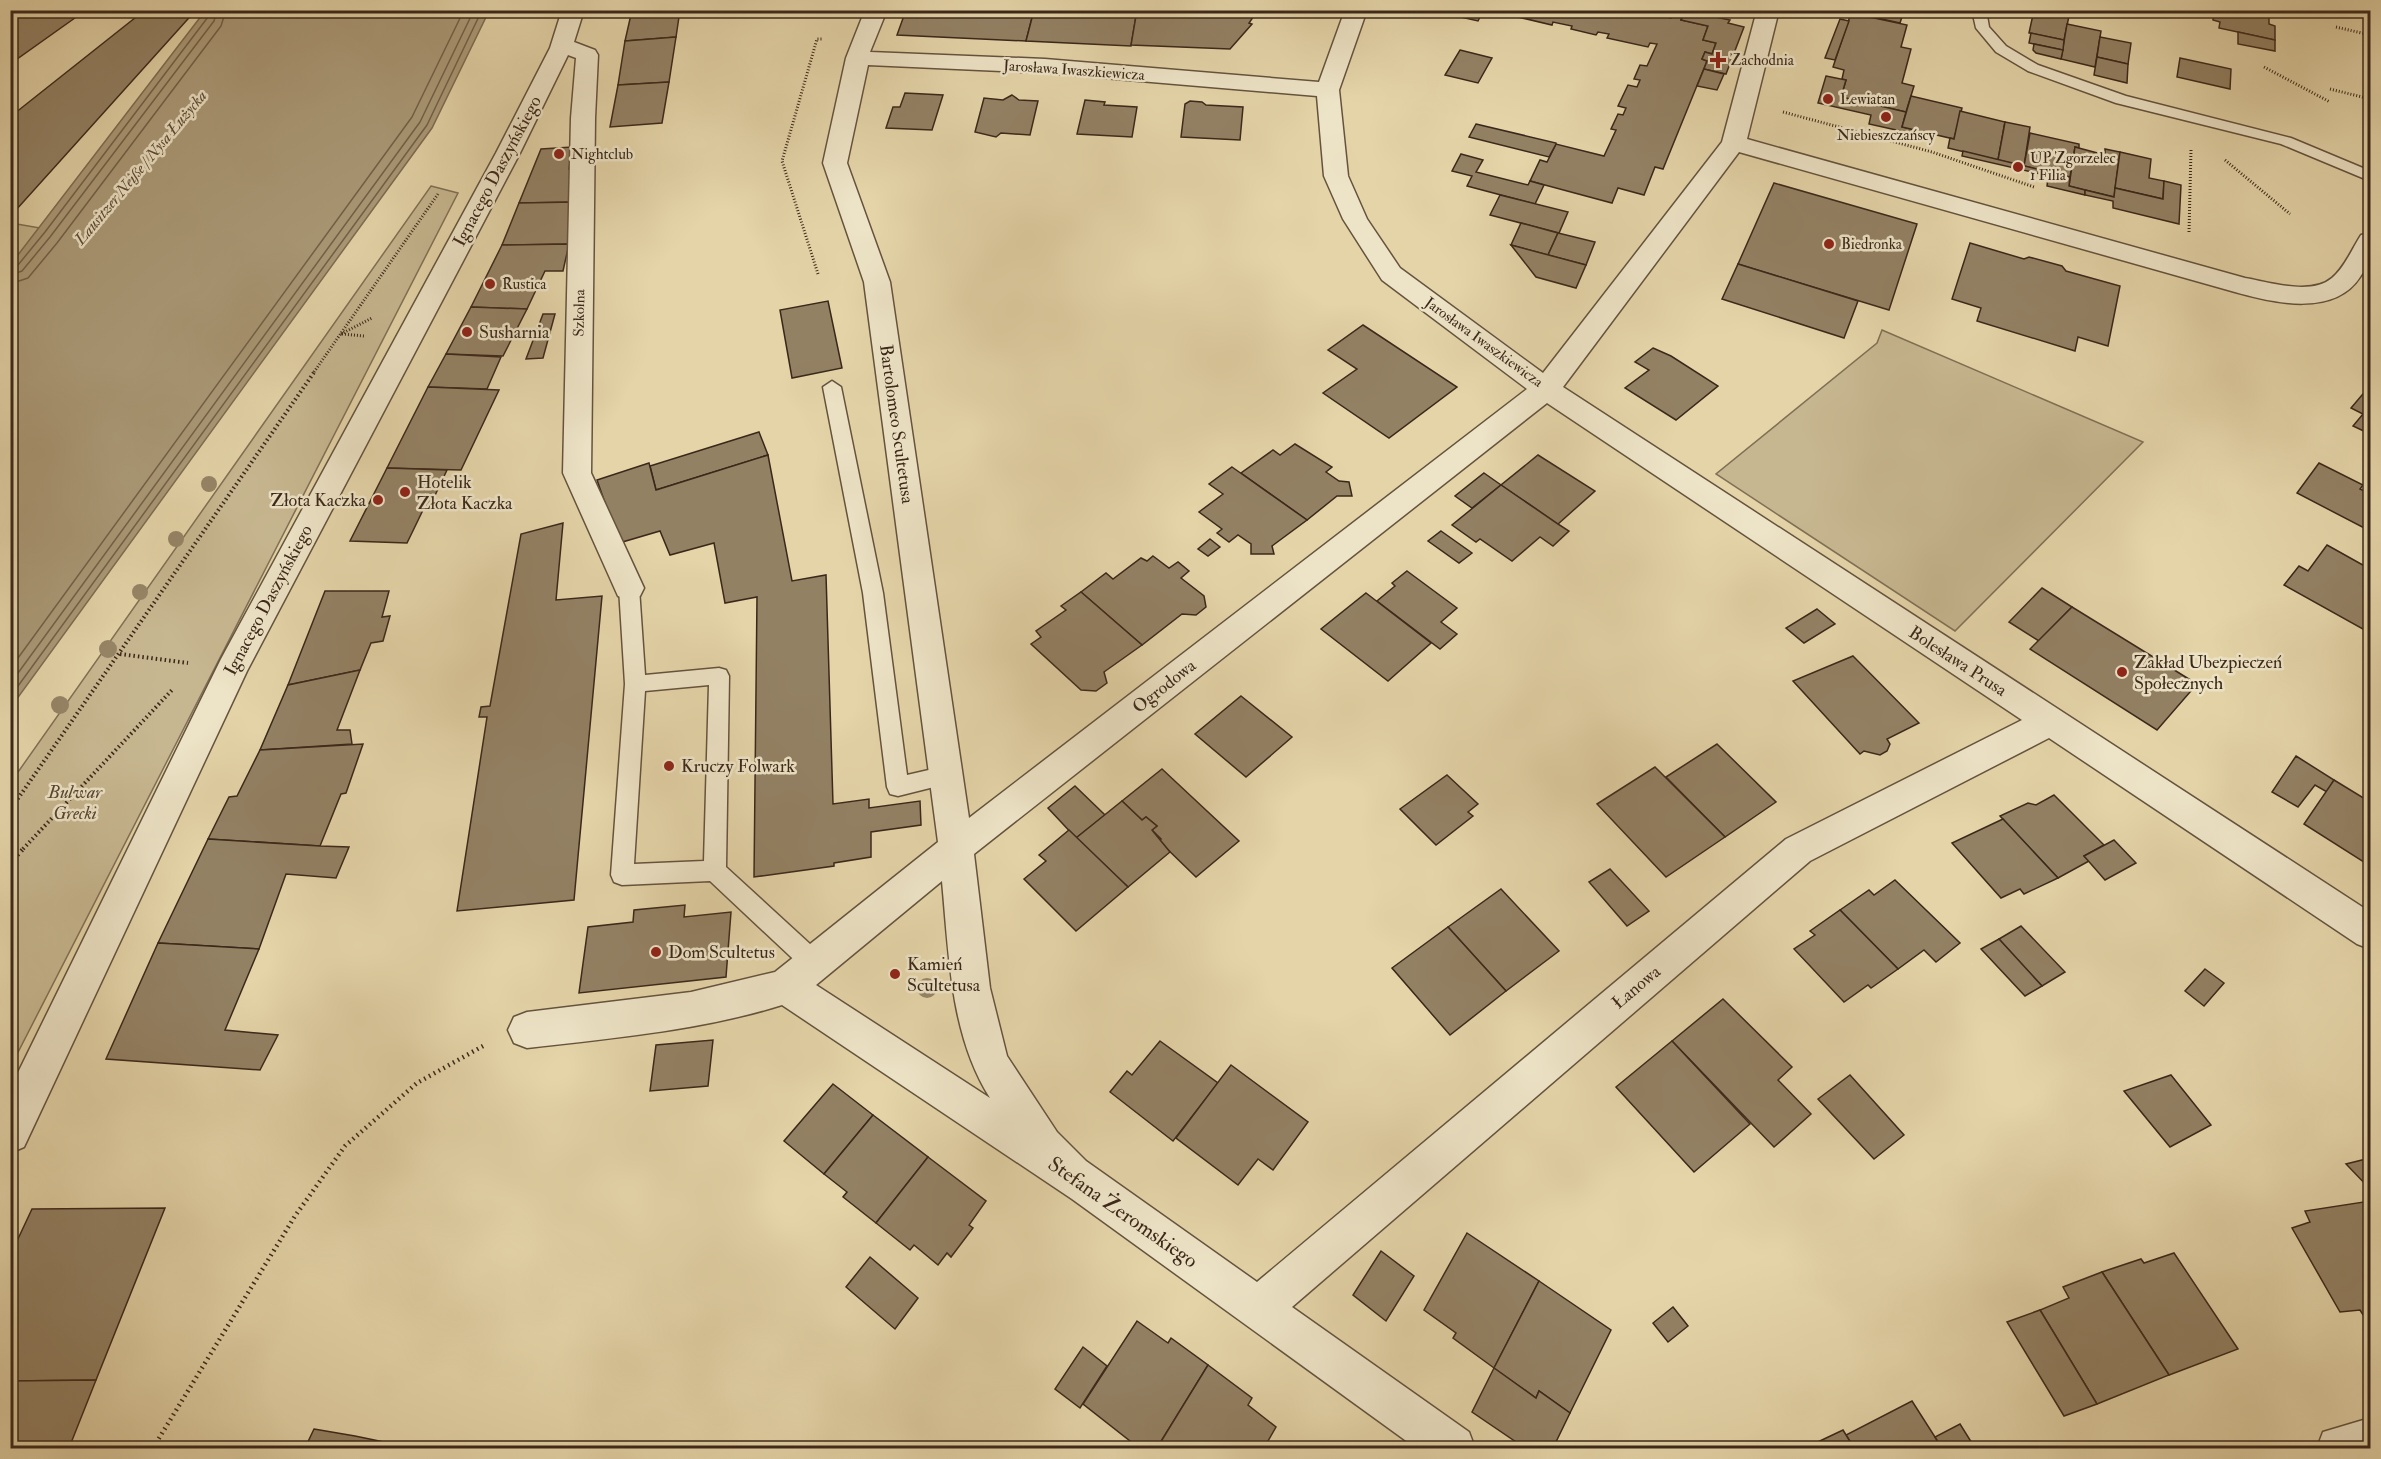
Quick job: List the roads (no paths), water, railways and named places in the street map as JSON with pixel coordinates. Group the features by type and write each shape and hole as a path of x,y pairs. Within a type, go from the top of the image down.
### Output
{"street":[{"name":"Ignacego Daszyńskiego","path":"10,1134 232,668 508,153 561,48 573,10"},
{"name":"Bartolomeo Scultetusa","path":"876,10 857,58 835,163 877,282 956,848 971,988 990,1064 1043,1146 1073,1177"},
{"name":"Jarosława Iwaszkiewicza","path":"1356,10 1328,90 1335,176 1355,219 1390,274 1546,389 1734,143"},
{"path":"1768,10 1734,143 2244,286 2295,294 2319,293 2340,285 2370,241"},
{"name":"Szkolna","path":"561,48 575,49 587,55 582,118 577,473 629,588"},
{"name":"Jarosława Iwaszkiewicza","path":"857,58 1044,66 1328,90"},
{"name":"Bolesława Prusa","path":"1546,389 2370,932"},
{"name":"Ogrodowa","path":"527,1030 753,998 800,975 956,848 1546,389"},
{"name":"Łanowa","path":"1259,1308 1798,850 2050,722"},
{"name":"Stefana Żeromskiego","path":"800,975 1073,1177 1453,1449"},
{"path":"2339,1449 2370,1440"}],"lane":[{"path":"1979,10 1983,29 2000,48 2031,67 2078,88 2288,141 2370,177"},
{"path":"832,387 873,593 898,787 946,775"},
{"path":"629,588 635,684 622,875 715,871"},
{"path":"635,684 719,676 715,871 800,975"}],"water":[{"name":"Lausitzer Neiße / Nysa Łużycka","path":"205,11 489,11 432,128 11,707 11,264"}],"place":[{"name":"Zachodnia","path":"1718,60"},
{"name":"Lewiatan","path":"1828,99"},
{"name":"Niebieszczańscy","path":"1886,117"},
{"name":"Nightclub","path":"559,154"},
{"name":"UP Zgorzelec 1 Filia","path":"2018,167"},
{"name":"Biedronka","path":"1829,244"},
{"name":"Rustica","path":"490,284"},
{"name":"Susharnia","path":"467,332"},
{"name":"Hotelik Złota Kaczka","path":"405,492"},
{"name":"Złota Kaczka","path":"378,500"},
{"name":"Zakład Ubezpieczeń Społecznych","path":"2122,672"},
{"name":"Kruczy Folwark","path":"669,766"},
{"name":"Dom Scultetus","path":"656,952"},
{"name":"Kamień Scultetusa","path":"895,974"}],"park label":[{"name":"Bulwar Grecki","path":"75,802"}]}
